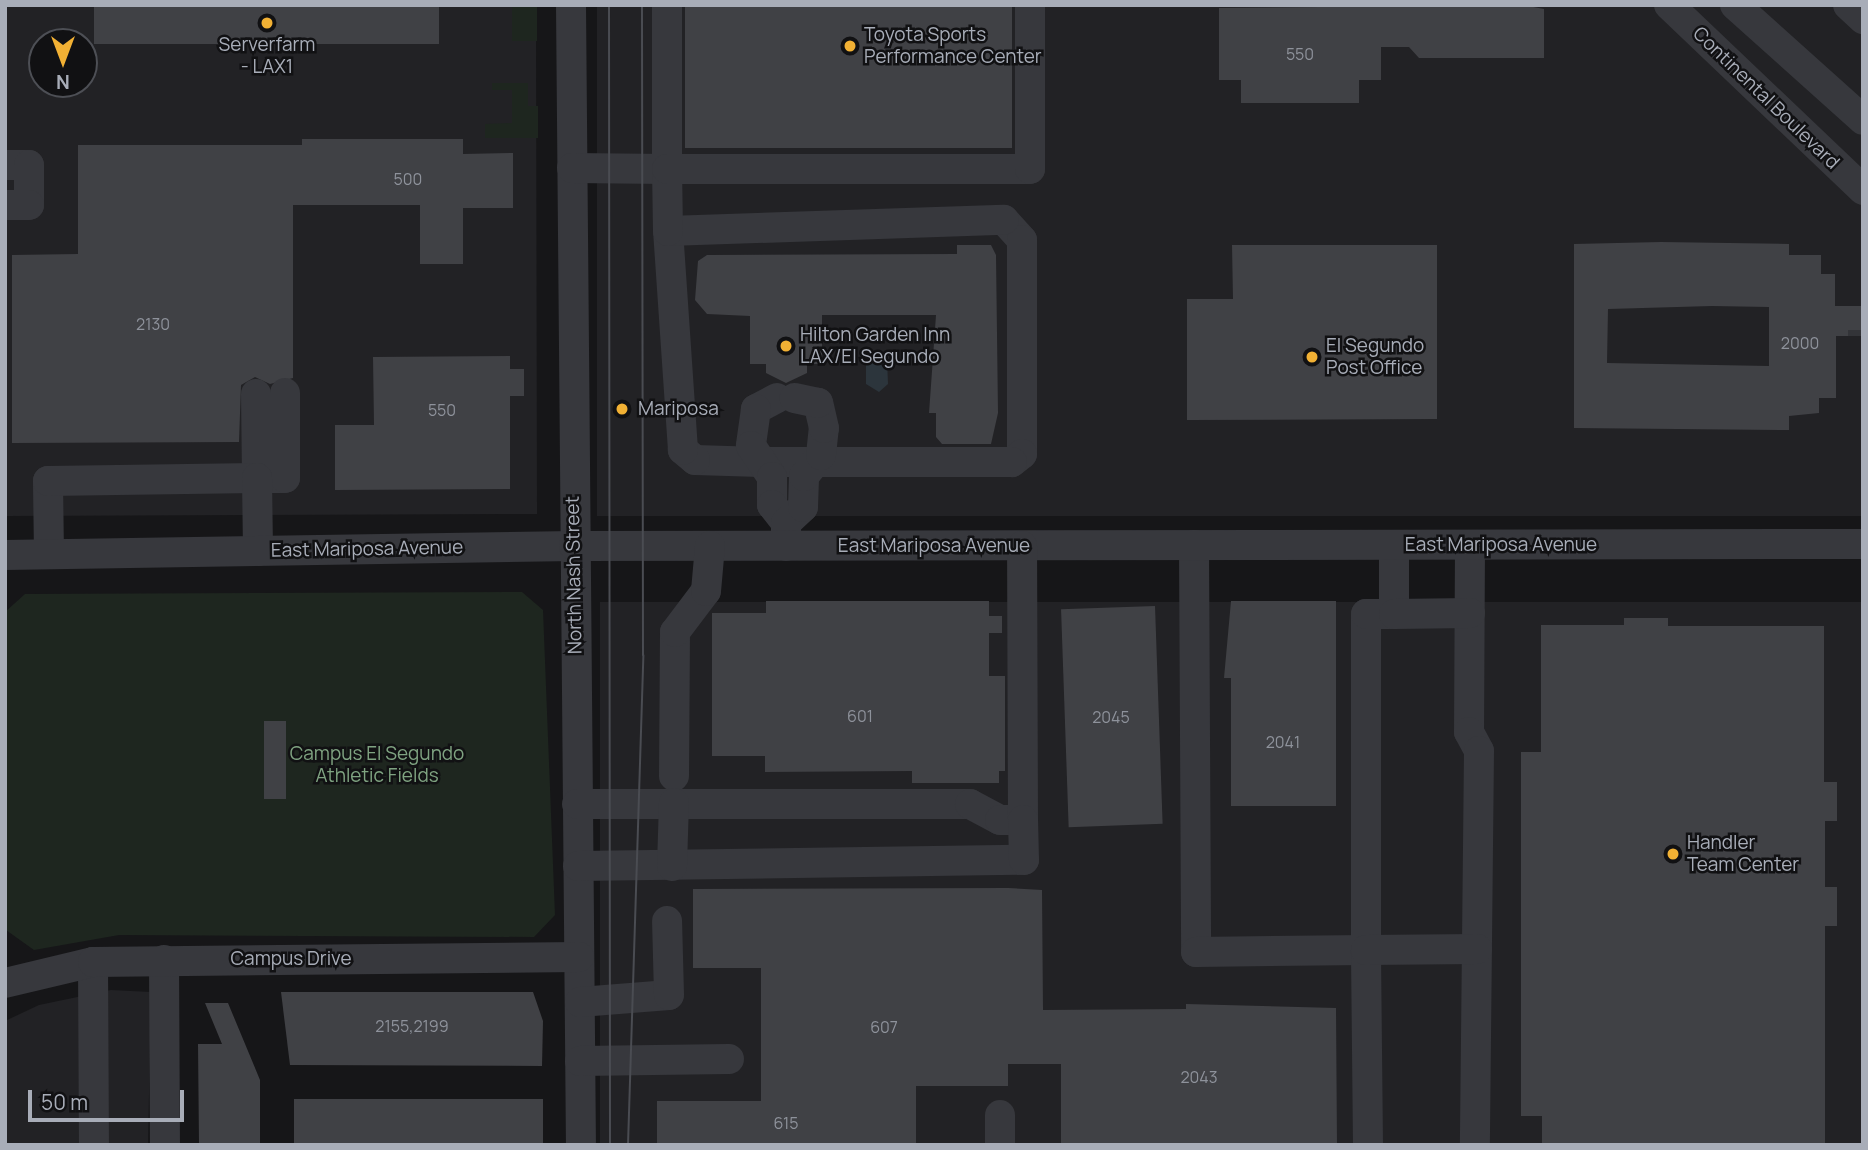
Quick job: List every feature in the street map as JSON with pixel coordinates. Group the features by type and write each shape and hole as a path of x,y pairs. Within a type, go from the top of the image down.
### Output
{"street":[{"name":"North Nash Street","path":"571,5 581,1145"},
{"path":"667,5 668,231 683,450 695,460 814,464 1012,462 1022,454 1022,240 1004,220 668,231"},
{"path":"572,168 1030,169 1030,5"},
{"name":"Continental Boulevard","path":"1669,5 1863,190"},
{"path":"1847,5 1863,19"},
{"path":"1705,39 1738,6 1863,120"},
{"path":"5,165 29,165 29,205 5,205"},
{"path":"258,551 257,478 270,393"},
{"path":"786,398 809,398 823,412 821,454 804,476 803,507 786,534 772,505 772,477 751,446 751,422 756,409 786,398"},
{"path":"49,554 48,481 257,478"},
{"name":"East Mariposa Avenue","path":"5,555 710,546 786,534 1022,546 1863,544"},
{"path":"1194,545 1196,952 1477,949"},
{"path":"1394,545 1394,614"},
{"path":"1471,545 1469,732 1479,751 1475,1145"},
{"path":"672,866 675,632 706,591 710,546"},
{"path":"578,866 1024,860 1022,546"},
{"path":"1368,1145 1366,614 1470,613"},
{"path":"577,804 674,789 747,802 970,804 1000,820 1023,820"},
{"path":"580,1002 669,995 667,922"},
{"name":"Campus Drive","path":"5,983 93,962 579,957"},
{"path":"164,960 165,1145"},
{"path":"93,962 94,1145"},
{"path":"580,1061 729,1059"},
{"path":"1000,1115 1000,1145"}],"shaded area":[{"path":"5,5 536,5 537,514 5,516"},
{"path":"597,5 1863,5 1863,516 597,516"},
{"path":"876,350 887,359 888,384 879,392 866,384 866,359"},
{"path":"600,602 1863,602 1863,1145 600,1145"},
{"path":"111,990 151,992 148,1145 5,1145 5,1021 39,1005"}],"green space":[{"path":"512,5 537,5 537,41 512,41"},
{"path":"492,83 528,83 528,106 538,106 538,138 485,138 485,124 512,123 512,90 492,90"},
{"name":"Campus El Segundo Athletic Fields","path":"522,592 543,610 555,915 534,937 119,935 34,950 6,930 5,612 25,594"}],"building":[{"name":"Serverfarm - LAX1","path":"94,5 439,5 439,44 98,44 98,28 94,28"},
{"name":"Toyota Sports Performance Center","path":"685,5 1012,5 1012,148 685,148"},
{"path":"1522,5 1544,9 1544,58 1419,58 1409,47 1381,47 1381,80 1359,80 1359,103 1241,103 1241,80 1219,80 1219,8"},
{"path":"302,139 463,139 463,154 513,153 513,208 463,208 463,264 420,264 420,205 293,205 293,378 270,384 255,377 241,385 239,442 12,443 12,255 78,254 78,145 302,145"},
{"path":"1574,244 1789,244 1789,255 1821,255 1821,274 1835,274 1835,306 1863,306 1863,336 1836,336 1836,398 1819,398 1819,413 1789,416 1789,430 1574,428","holes":["1769,307 1769,366 1607,363 1608,309"]},
{"name":"Hilton Garden Inn LAX/El Segundo","path":"957,245 991,245 996,255 998,413 991,444 942,444 936,437 936,413 929,413 936,315 822,315 822,364 807,364 807,373 786,383 766,373 766,364 750,364 750,316 707,314 695,300 698,261 707,255 957,254"},
{"name":"El Segundo Post Office","path":"1232,245 1437,245 1437,419 1187,420 1187,299 1233,299"},
{"path":"510,356 510,369 524,369 524,396 510,396 510,489 335,490 335,425 374,425 373,357"},
{"path":"766,601 989,601 989,616 1002,616 1002,633 989,633 989,676 1005,676 1005,771 999,771 999,783 912,783 912,771 765,772 765,756 712,756 712,613 766,613"},
{"path":"1231,601 1336,601 1336,806 1231,806 1231,678 1224,678"},
{"path":"1155,606 1163,824 1069,827 1061,609"},
{"name":"Handler Team Center","path":"1624,618 1668,618 1668,626 1824,626 1824,782 1837,782 1837,821 1825,821 1825,887 1837,887 1837,926 1825,926 1825,1145 1542,1145 1542,1116 1521,1116 1521,752 1541,752 1541,625 1624,625"},
{"path":"264,721 286,721 286,799 264,799"},
{"path":"693,889 1042,890 1043,1010 1186,1009 1186,1004 1336,1008 1337,1145 1061,1145 1061,1064 1008,1064 1008,1086 916,1086 916,1145 657,1145 657,1101 761,1101 761,968 693,968"},
{"path":"281,992 533,992 543,1021 542,1066 290,1065"},
{"path":"205,1003 228,1003 260,1080 260,1145 199,1145 198,1044 222,1044"},
{"path":"294,1099 543,1099 543,1145 294,1145"}],"tunnel":[{"path":"1863,330 1863,336"}],"tram line":[{"path":"609,5 610,1145"},
{"path":"628,1145 643,655 642,5"}],"place":[{"name":"Serverfarm - LAX1","path":"267,23"},
{"name":"Toyota Sports Performance Center","path":"850,46"},
{"name":"Hilton Garden Inn LAX/El Segundo","path":"786,346"},
{"name":"El Segundo Post Office","path":"1312,357"},
{"name":"Mariposa","path":"622,409"},
{"name":"Handler Team Center","path":"1673,854"}]}
